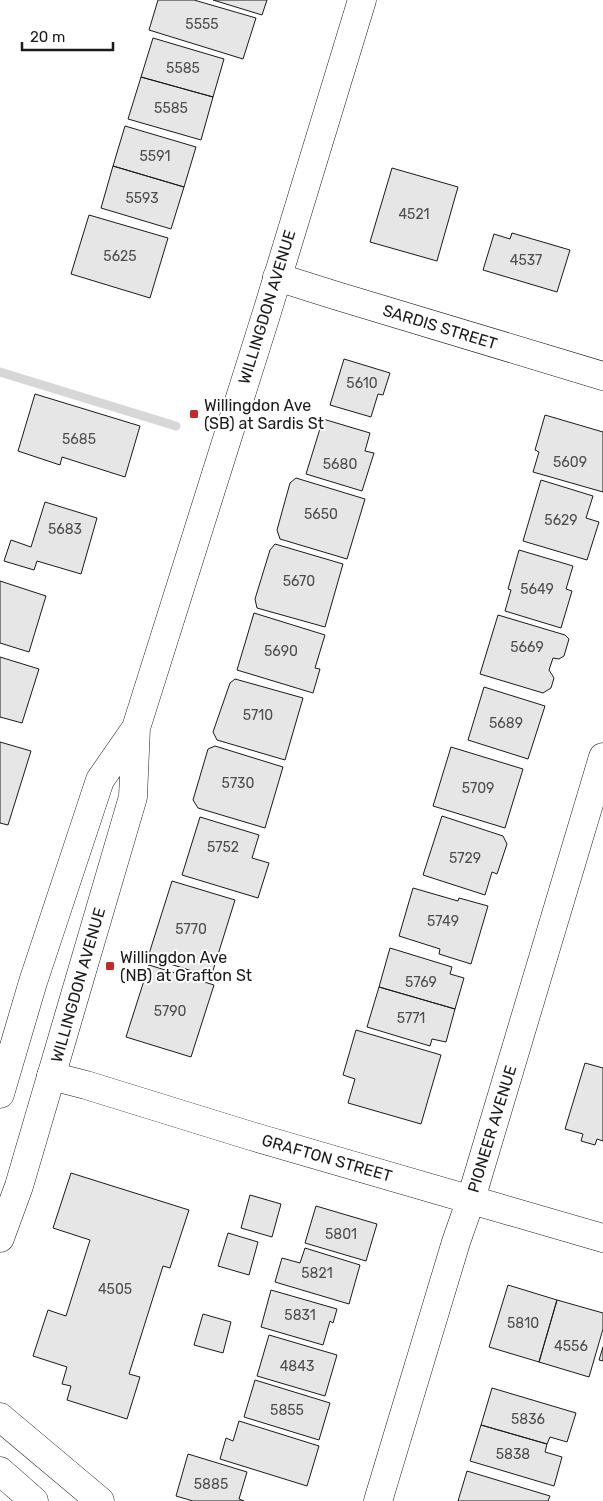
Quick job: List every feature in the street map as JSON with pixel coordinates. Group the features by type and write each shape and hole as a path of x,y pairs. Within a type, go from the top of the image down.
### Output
{"main road":[{"name":"WILLINGDON AVENUE","path":"0,1238 19,1186 133,797 136,728 362,0"},
{"name":"SARDIS STREET","path":"277,277 603,376"},
{"name":"WILLINGDON AVENUE","path":"0,1094 33,982 100,780 136,728"},
{"name":"PIONEER AVENUE","path":"378,1501 456,1242 471,1199 603,757"},
{"name":"GRAFTON STREET","path":"51,1076 603,1238"},
{"path":"0,1417 100,1501"},
{"path":"0,1472 34,1501"}],"building":[{"path":"158,0 194,0 256,18 243,59 149,30"},
{"path":"213,0 267,0 262,15"},
{"path":"153,38 224,59 213,97 141,77"},
{"path":"141,77 213,97 201,140 128,119"},
{"path":"125,126 196,147 184,187 113,166"},
{"path":"113,166 184,187 171,229 101,208"},
{"path":"392,168 458,187 437,261 370,242"},
{"path":"89,215 168,238 150,298 71,274"},
{"path":"512,233 570,250 557,292 483,270 494,234 510,239"},
{"path":"344,359 390,373 383,395 378,394 371,417 330,405"},
{"path":"35,394 140,426 125,477 62,457 60,465 18,451"},
{"path":"545,415 603,432 603,492 533,472 539,452 535,450"},
{"path":"323,419 370,433 365,451 374,453 362,491 306,474"},
{"path":"296,478 365,499 347,559 280,539 277,530 290,483"},
{"path":"541,480 593,496 586,518 599,522 587,560 523,541"},
{"path":"45,502 97,518 81,574 37,561 34,570 4,561 11,540 31,547"},
{"path":"275,544 343,564 325,627 257,608 255,599 270,550"},
{"path":"519,550 573,566 566,589 572,591 561,628 505,611 511,590 508,589"},
{"path":"0,581 46,596 29,652 0,643"},
{"path":"254,613 325,635 315,668 320,669 313,693 237,670"},
{"path":"498,615 565,635 569,639 564,656 559,659 553,658 549,670 554,678 551,688 543,693 480,674"},
{"path":"0,657 39,669 22,723 0,717"},
{"path":"235,679 303,698 285,760 217,740 213,732 230,683"},
{"path":"484,687 545,706 528,759 468,740"},
{"path":"0,742 31,751 8,825 0,823"},
{"path":"215,746 283,767 265,828 198,808 193,800 208,749"},
{"path":"451,747 523,769 505,828 433,806"},
{"path":"442,816 503,836 507,844 497,874 492,872 485,895 423,875"},
{"path":"200,817 259,835 252,858 269,863 258,898 182,875"},
{"path":"172,881 235,900 211,977 148,957"},
{"path":"413,888 458,901 459,898 488,906 471,964 439,954 440,949 399,936"},
{"path":"390,948 452,967 450,974 464,978 455,1009 379,987"},
{"path":"149,965 214,985 191,1057 126,1037"},
{"path":"379,987 455,1009 446,1042 432,1039 430,1046 367,1027"},
{"path":"356,1030 441,1055 421,1124 348,1103 355,1079 343,1075"},
{"path":"585,1063 603,1068 603,1141 597,1139 595,1145 581,1141 583,1134 565,1129"},
{"path":"71,1173 189,1210 170,1268 163,1266 129,1374 140,1377 127,1419 67,1400 71,1386 62,1384 67,1367 33,1356 48,1310 66,1316 90,1240 53,1228"},
{"path":"250,1195 281,1204 272,1237 241,1228"},
{"path":"316,1206 377,1224 366,1261 305,1243"},
{"path":"228,1233 258,1242 249,1275 218,1266"},
{"path":"305,1248 360,1265 349,1304 275,1282 282,1258 300,1263"},
{"path":"508,1285 557,1300 539,1362 489,1347"},
{"path":"271,1290 337,1309 333,1323 330,1321 323,1345 261,1327"},
{"path":"557,1300 603,1313 603,1329 589,1377 539,1362"},
{"path":"203,1314 231,1322 223,1353 194,1345"},
{"path":"269,1335 337,1355 325,1396 257,1376"},
{"path":"603,1347 603,1361 599,1360"},
{"path":"255,1380 330,1403 319,1440 244,1417"},
{"path":"492,1388 576,1413 567,1442 550,1437 547,1444 481,1425"},
{"path":"239,1421 319,1446 307,1486 220,1459 226,1438 233,1441"},
{"path":"481,1425 547,1444 545,1452 562,1457 554,1486 470,1461"},
{"path":"188,1454 247,1472 239,1499 244,1501 193,1501 176,1496"},
{"path":"467,1471 550,1496 548,1501 458,1501"}],"waterway":[{"path":"0,372 176,426"}],"place":[{"name":"Willingdon Ave (SB) at Sardis St","path":"194,414"},
{"name":"Willingdon Ave (NB) at Grafton St","path":"110,966"}]}
